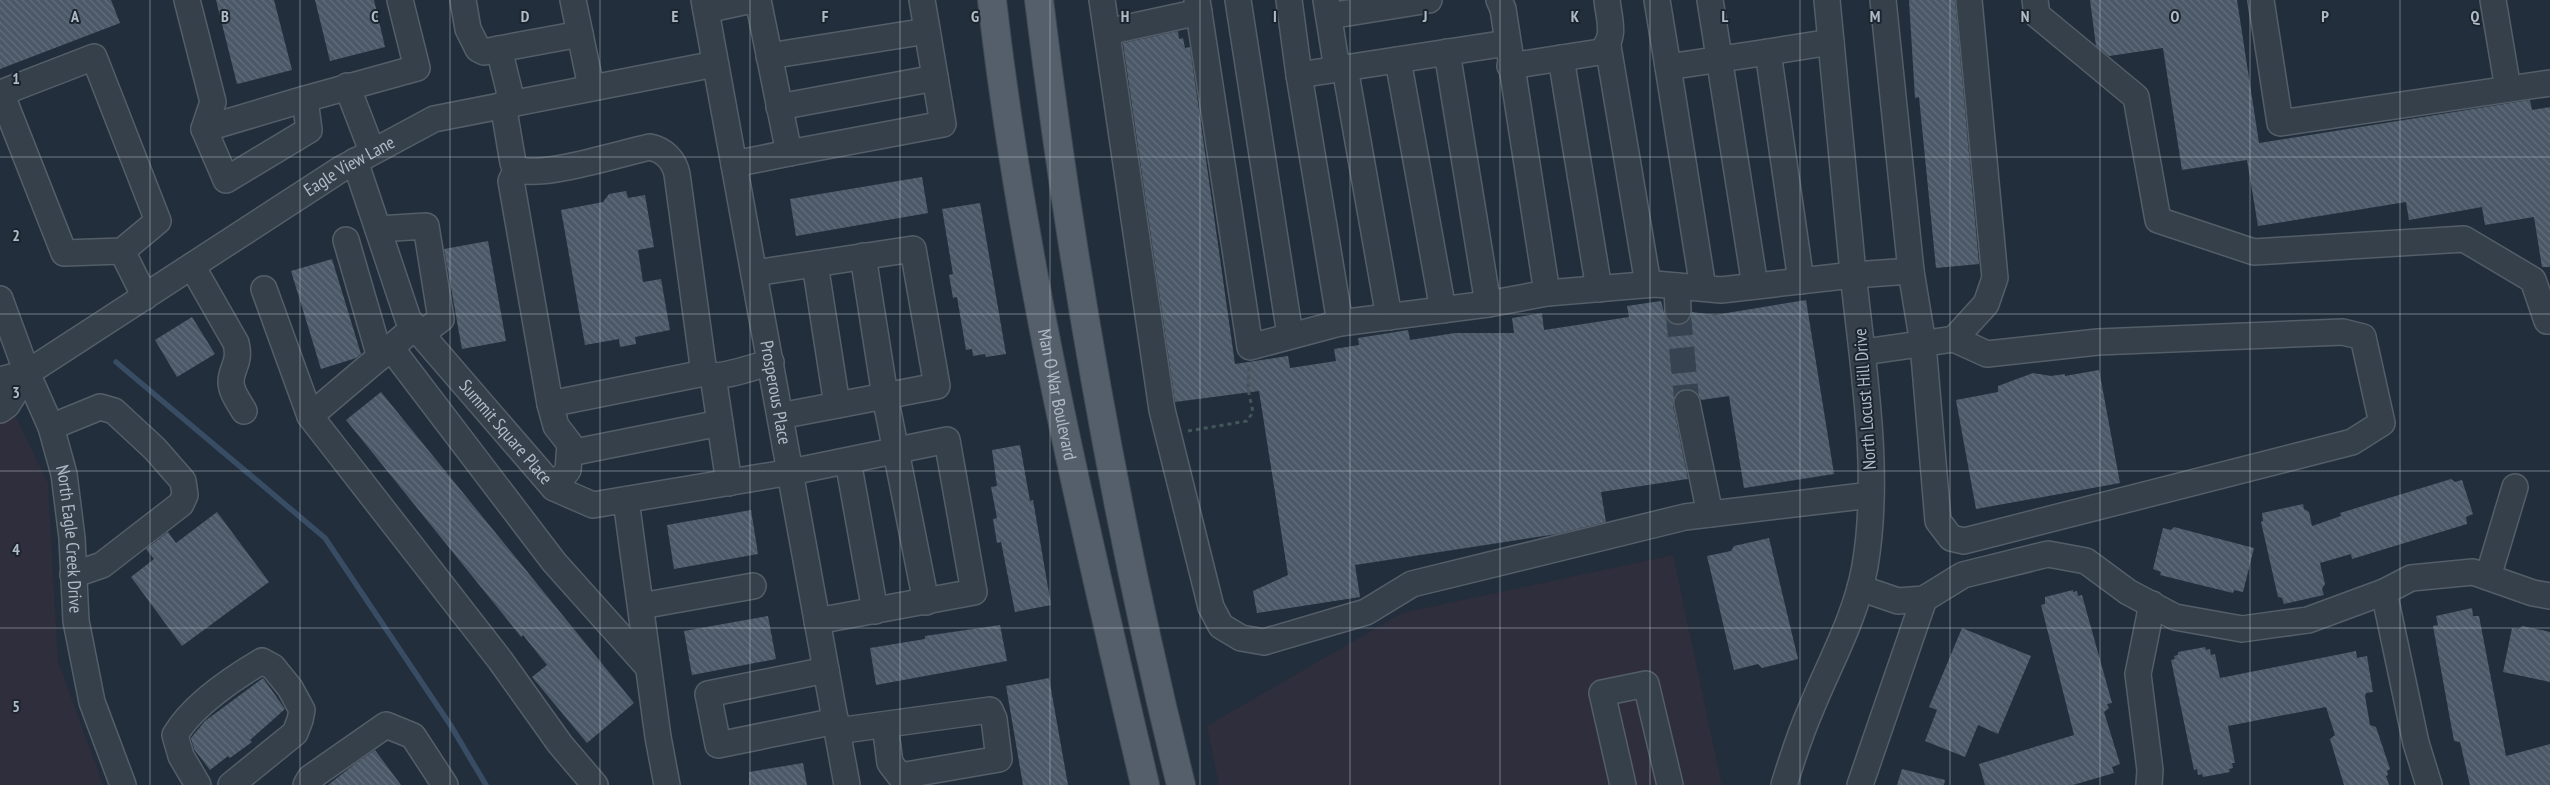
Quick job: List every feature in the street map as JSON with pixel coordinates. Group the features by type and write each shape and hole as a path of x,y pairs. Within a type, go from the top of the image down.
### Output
{"main road":[{"name":"Man O War Boulevard","path":"992,0 1022,207 1065,434 1145,785"},
{"path":"1039,0 1055,124 1102,422 1140,608 1180,785"}],"street":[{"path":"187,0 213,102 204,129 226,180 309,130 305,99"},
{"path":"204,129 347,86 417,68 400,0"},
{"path":"463,0 468,29 478,49 484,52 580,34"},
{"path":"573,0 590,87"},
{"path":"705,5 752,0"},
{"path":"758,0 789,153"},
{"path":"734,164 943,124 922,0"},
{"path":"1102,0 1162,410 1211,606 1221,626 1242,638 1264,642 1366,612 1412,584 1685,517 1870,496"},
{"path":"1238,0 1290,335"},
{"path":"1289,0 1299,75 1340,323"},
{"path":"1389,317 1341,69 1327,8 1429,0"},
{"path":"1499,0 1503,9 1547,293"},
{"path":"1299,75 1447,52 1562,58 1600,52 1608,46 1612,37 1607,0"},
{"path":"1657,0 1704,288"},
{"path":"1710,0 1755,286"},
{"name":"North Locust Hill Drive","path":"1784,785 1811,708 1843,639 1860,588 1865,567 1870,496 1864,352 1853,275 1827,0"},
{"path":"1864,352 1923,344 1954,339 1988,354 2098,342 2344,332 2363,337 2382,423 2352,442 1964,541 1951,538 1938,521 1923,344 1911,271 1883,0"},
{"path":"1954,339 1986,304 1995,278 1969,0"},
{"path":"2035,0 2037,16 2136,97 2158,220 2254,252 2464,239 2533,280 2547,321 2550,321"},
{"path":"2261,0 2280,123 2550,82"},
{"path":"2494,0 2508,89"},
{"name":"Prosperous Place","path":"705,5 847,785"},
{"path":"1106,32 1198,6 1250,346 1340,323 1488,304 1547,293 1648,284 1721,290 1853,275 1911,271"},
{"path":"769,56 927,31"},
{"path":"1668,67 1831,42"},
{"path":"1608,46 1648,284"},
{"path":"499,49 513,162 517,168 524,171 557,168 650,147 662,151 675,166 708,375 720,423 729,483"},
{"path":"1447,52 1488,304"},
{"path":"1768,52 1801,281"},
{"path":"94,57 158,221 122,251 64,253 1,93 94,57"},
{"path":"1562,58 1599,289"},
{"path":"1398,60 1443,310"},
{"name":"Eagle View Lane","path":"27,373 363,156 434,119 507,103 715,64"},
{"path":"780,107 935,78"},
{"name":"Summit Square Place","path":"347,86 378,229 408,319 554,488 593,505 791,472 947,440 974,592 926,602"},
{"path":"517,168 511,181 550,404 556,426 570,444 568,470 554,488"},
{"path":"310,416 385,353 418,331 441,319 426,226 378,229"},
{"path":"346,240 385,353 554,562 648,667"},
{"path":"755,274 913,249 937,386 780,416"},
{"path":"122,251 145,296"},
{"path":"817,621 926,602 885,396 863,256"},
{"path":"815,264 837,405"},
{"path":"192,266 236,343 238,351 237,367 231,380 232,389 244,411"},
{"path":"1677,286 1678,311"},
{"path":"264,288 310,416 500,660 560,744 596,785"},
{"name":"North Eagle Creek Drive","path":"0,299 27,373 51,427 64,474 69,505 76,621 92,702 123,785"},
{"path":"550,404 771,362"},
{"path":"0,380 27,373"},
{"path":"0,410 6,405 27,373"},
{"path":"1687,403 1710,514"},
{"path":"51,427 100,407 114,411 183,480 185,495 181,504 102,565 73,575"},
{"path":"570,453 720,423"},
{"path":"848,461 876,611"},
{"path":"2488,577 2515,487"},
{"path":"626,500 648,667 667,785"},
{"path":"1860,588 1898,601 1924,599 1963,575 2048,554 2086,561 2128,592 2175,617 2242,629 2308,620 2384,592 2411,578 2473,572 2533,593 2550,596"},
{"path":"640,606 753,586"},
{"path":"2384,592 2416,743 2429,785"},
{"path":"1860,785 1924,599"},
{"path":"2149,785 2150,770 2138,674 2152,604"},
{"path":"198,785 181,756 175,735 190,716 243,672 262,661 273,667 290,688 302,710 300,720 295,733 232,785"},
{"path":"826,670 708,694 718,745 837,726 886,724"},
{"path":"1623,785 1602,693 1646,684 1670,785"},
{"path":"306,785 310,778 386,725 413,736 445,785"}],"path":[{"path":"1168,432 1235,425 1248,421 1252,412 1248,389 1250,346"}],"shaded area":[{"path":"0,384 48,483 58,661 103,785 0,785"},
{"path":"1673,555 1722,785 1219,785 1207,726 1402,613"}],"building":[{"path":"0,0 111,0 120,23 0,69"},
{"path":"216,0 274,0 292,70 237,84"},
{"path":"315,0 374,0 385,47 330,61"},
{"path":"1909,0 1955,0 1979,264 1936,268 1919,97 1915,98"},
{"path":"2090,0 2237,0 2259,143 2530,100 2532,110 2550,107 2550,267 2542,267 2534,217 2485,225 2482,207 2409,220 2406,202 2258,226 2247,160 2182,170 2163,48 2109,56 2096,46"},
{"path":"1178,31 1179,39 1183,38 1185,48 1190,47 1235,364 1288,356 1290,368 1336,361 1334,349 1359,345 1358,338 1408,330 1410,340 1455,333 1514,333 1512,318 1542,313 1544,330 1629,317 1627,306 1661,301 1666,319 1678,325 1686,323 1692,312 1715,315 1806,300 1834,474 1744,488 1729,396 1701,400 1698,394 1692,390 1684,389 1677,393 1673,405 1688,479 1601,492 1606,522 1557,534 1355,565 1360,597 1257,613 1253,591 1288,575 1259,391 1175,402 1123,43"},
{"path":"922,177 928,213 796,236 790,199"},
{"path":"626,191 628,198 645,195 654,247 638,250 643,282 661,279 670,330 635,337 636,344 620,347 619,339 585,345 561,210 603,202 609,194"},
{"path":"980,203 1006,354 986,357 985,354 973,356 972,349 966,350 957,297 953,298 949,275 953,274 942,209"},
{"path":"488,241 506,341 462,349 444,249"},
{"path":"332,259 361,354 356,358 321,369 291,271"},
{"path":"192,317 215,354 177,377 155,340"},
{"path":"2099,370 2120,483 1976,509 1956,400 1998,392 1998,386 2033,373 2051,376 2065,374 2065,376"},
{"path":"381,392 634,703 587,743 532,677 547,665 523,635 521,637 346,420"},
{"path":"1020,445 1030,501 1033,500 1051,605 1015,612 1001,542 997,543 993,519 997,518 991,487 997,486 992,450"},
{"path":"2451,479 2455,482 2462,480 2473,514 2466,517 2467,524 2352,559 2351,554 2320,563 2325,584 2322,589 2324,595 2284,604 2282,598 2278,597 2261,522 2263,521 2262,513 2303,504 2304,509 2309,512 2312,526 2341,516 2340,513"},
{"path":"751,510 758,554 674,569 667,525"},
{"path":"217,512 269,582 182,646 131,577 154,559 146,549 168,532 176,543"},
{"path":"2174,527 2254,548 2243,592 2234,590 2233,593 2160,575 2161,572 2153,569 2163,528 2171,530"},
{"path":"1769,538 1798,659 1762,668 1758,664 1734,670 1707,556 1731,551 1734,546"},
{"path":"2073,590 2073,592 2077,591 2078,596 2082,595 2112,703 2107,704 2109,708 2104,712 2120,764 2112,767 2114,773 2073,785 1985,785 1979,764 2074,735 2041,605 2045,604 2045,597"},
{"path":"2472,608 2473,616 2479,616 2506,756 2550,744 2550,785 2470,785 2460,742 2454,741 2433,626 2438,625 2436,616"},
{"path":"768,616 776,659 692,675 684,631"},
{"path":"1000,625 1007,661 876,685 870,648 925,639 925,636"},
{"path":"2522,626 2550,632 2550,682 2503,672 2512,628 2519,629"},
{"path":"1962,628 2031,656 1998,734 1978,725 1965,757 1925,741 1937,710 1929,707"},
{"path":"2205,647 2206,650 2210,649 2211,655 2215,654 2220,678 2356,651 2357,658 2367,656 2373,692 2366,693 2365,696 2370,725 2376,727 2390,769 2387,771 2388,775 2386,776 2389,785 2344,785 2330,739 2335,735 2326,707 2228,726 2235,763 2232,763 2233,768 2229,769 2230,772 2203,777 2202,774 2198,775 2197,769 2194,770 2171,660 2175,659 2174,656 2178,655 2178,652"},
{"path":"263,678 285,709 250,740 252,742 230,758 228,756 210,770 194,749 191,738 205,721"},
{"path":"1049,678 1068,785 1023,785 1006,686"},
{"path":"375,750 401,785 328,785 356,763"},
{"path":"803,763 807,785 749,785 749,772"},
{"path":"1902,769 1945,780 1944,785 1897,785"}],"waterway":[{"path":"116,362 325,538 451,726 486,785"}],"tunnel":[{"path":"1678,311 1687,403"}]}
